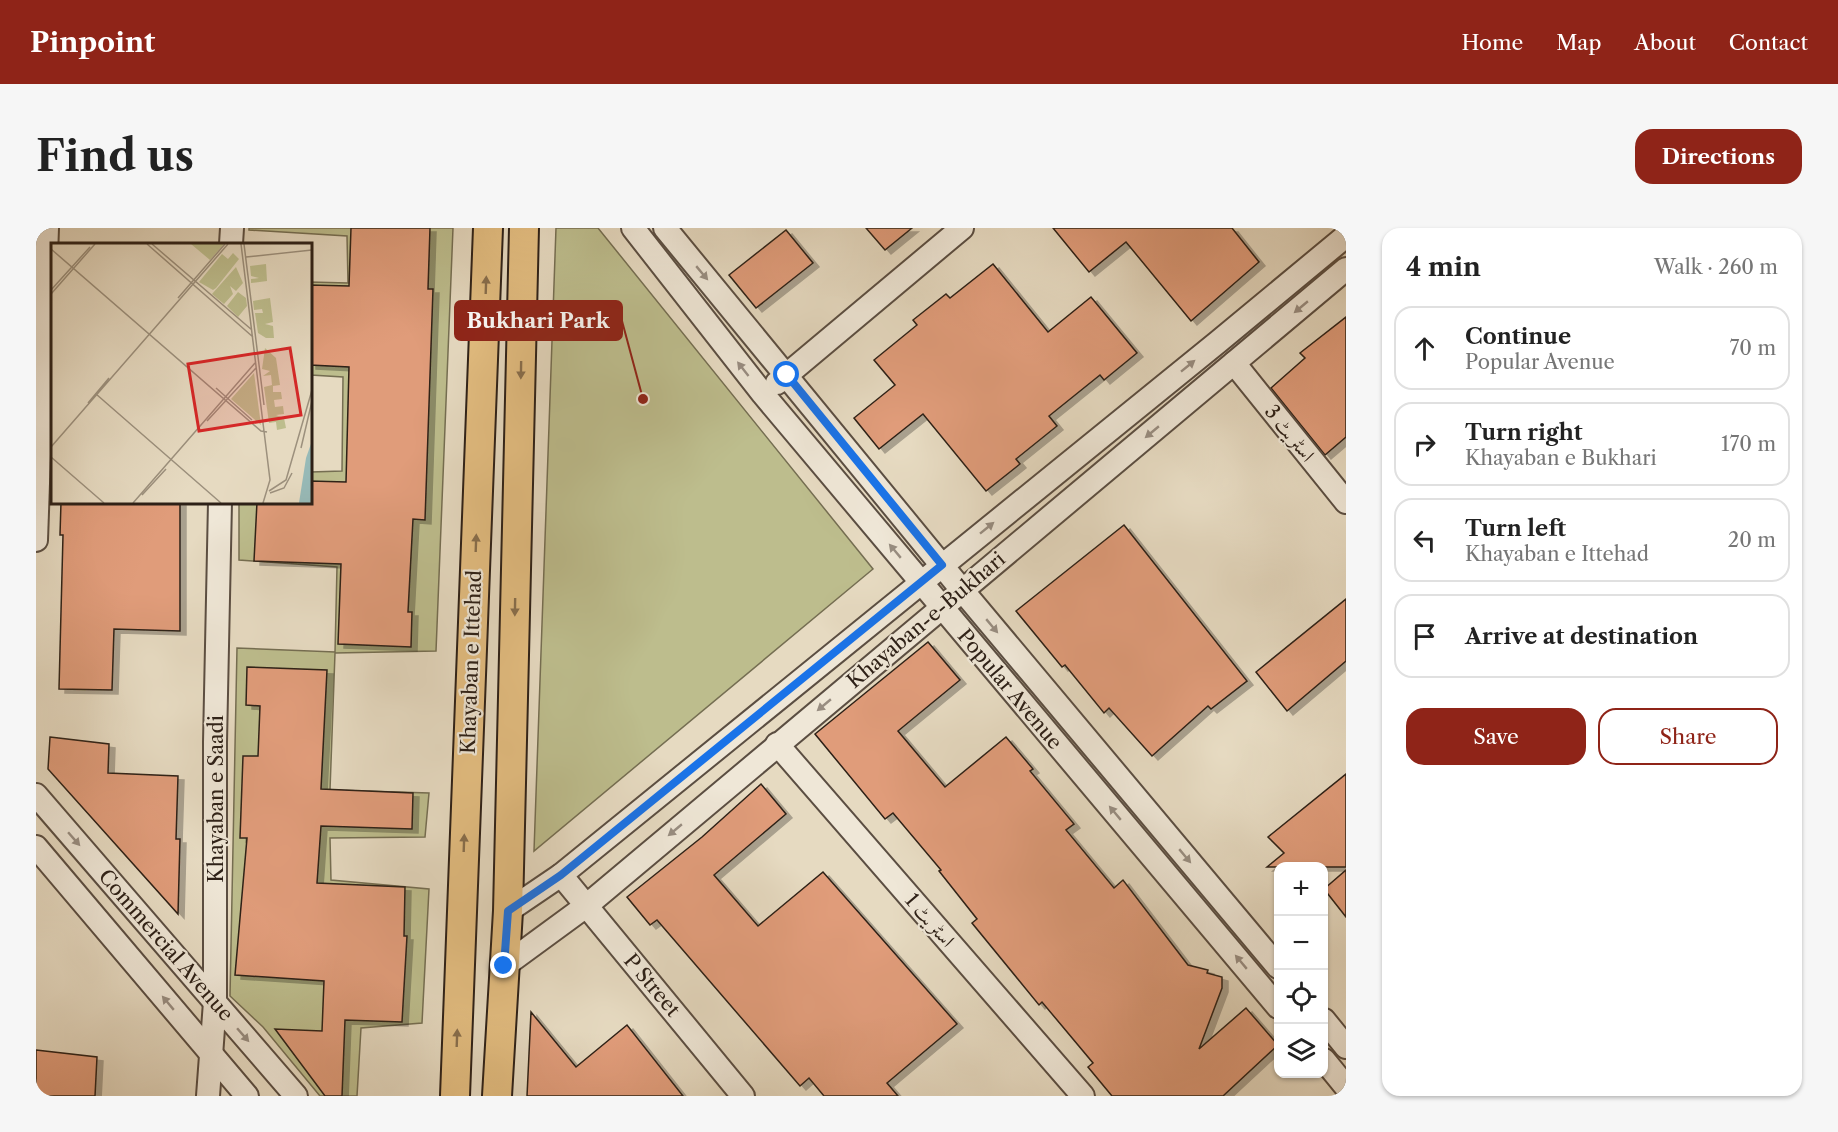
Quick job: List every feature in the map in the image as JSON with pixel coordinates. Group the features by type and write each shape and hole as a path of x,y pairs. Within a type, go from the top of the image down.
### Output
{"main road":[{"name":"Khayaban e Ittehad","path":"454,1096 488,228"},
{"path":"497,1096 508,911 524,228"}],"street":[{"path":"36,540 46,228"},
{"path":"231,243 232,228"},
{"name":"Popular Avenue","path":"633,228 763,394 1274,1002"},
{"name":"Popular Avenue","path":"664,228 962,590 1274,962"},
{"path":"763,394 962,228"},
{"name":"Khayaban-e-Bukhari","path":"508,911 561,875 1346,236"},
{"name":"Khayaban-e-Bukhari","path":"504,966 586,906 1346,269"},
{"name":"اسٹریٹ 3","path":"1234,363 1346,502"},
{"name":"Khayaban e Saadi","path":"208,1096 215,1002 215,753 220,504"},
{"name":"اسٹریٹ 1","path":"777,744 1083,1096"},
{"name":"Commercial Avenue","path":"36,795 296,1096"},
{"name":"Commercial Avenue","path":"36,848 247,1096"},
{"name":"P Street","path":"561,875 743,1096"},
{"path":"1326,1024 1346,1047"},
{"path":"1328,1066 1346,1087"}],"green space":[{"path":"249,228 453,228 436,651 335,653 330,790 429,793 425,837 330,838 331,880 429,889 422,1023 361,1028 357,1096 320,1096 263,1027 230,996 237,648 335,652 337,567 239,560 239,504 312,504 312,472 342,471 343,377 312,375 312,282 348,283 347,236 249,230"},
{"path":"556,228 598,228 873,569 534,851"}],"building":[{"path":"351,228 430,228 428,289 433,289 425,520 413,519 408,612 412,612 411,647 338,644 341,564 254,561 257,504 312,504 312,481 346,482 349,367 312,365 312,285 349,286"},
{"path":"866,228 912,228 885,250"},
{"path":"1053,228 1232,228 1259,262 1191,321 1126,242 1089,272"},
{"path":"786,230 813,263 756,308 729,275"},
{"path":"993,264 1048,332 1091,297 1137,353 1104,380 1100,375 1049,416 1057,426 1016,459 1020,464 986,491 923,414 879,449 854,418 895,385 874,360 917,325 913,320 946,294 950,298"},
{"path":"1346,317 1346,437 1325,455 1271,388 1305,358 1300,353"},
{"path":"61,504 180,504 180,631 114,629 112,690 59,689 63,535 60,535"},
{"path":"1124,525 1247,681 1211,709 1208,706 1152,756 1109,708 1104,713 1065,665 1062,667 1016,611"},
{"path":"1346,599 1346,661 1287,711 1256,672"},
{"path":"928,642 960,680 898,731 945,787 1006,737 1033,769 1030,771 1074,824 1066,830 1114,888 1123,880 1188,965 1208,970 1207,973 1222,977 1222,988 1199,1049 1246,1008 1274,1040 1274,1049 1223,1096 1112,1096 1088,1067 1093,1063 1042,1002 1039,1005 972,923 977,919 939,871 941,870 893,813 885,819 815,734"},
{"path":"247,667 327,670 321,789 413,793 412,829 321,826 317,883 405,887 404,936 407,936 402,1022 345,1020 342,1096 325,1096 275,1029 322,1031 324,981 235,975 247,838 240,838 243,756 258,756 260,706 246,705"},
{"path":"50,737 109,744 108,773 178,776 176,839 180,839 178,914 48,769"},
{"path":"1346,774 1346,867 1328,867 1328,862 1274,862 1274,867 1267,867 1284,853 1268,837"},
{"path":"761,784 786,814 714,875 758,926 823,872 957,1024 887,1083 898,1096 824,1096 809,1078 800,1086 657,920 650,925 627,897 702,837"},
{"path":"1346,870 1346,917 1328,894 1328,886"},
{"path":"531,1012 576,1067 627,1025 683,1096 527,1096"},
{"path":"36,1050 97,1057 95,1096 36,1096"}],"place":[{"name":"Bukhari Park","path":"643,399"}],"route":[{"path":"504,966 508,911 561,875 942,565 787,375"}]}
